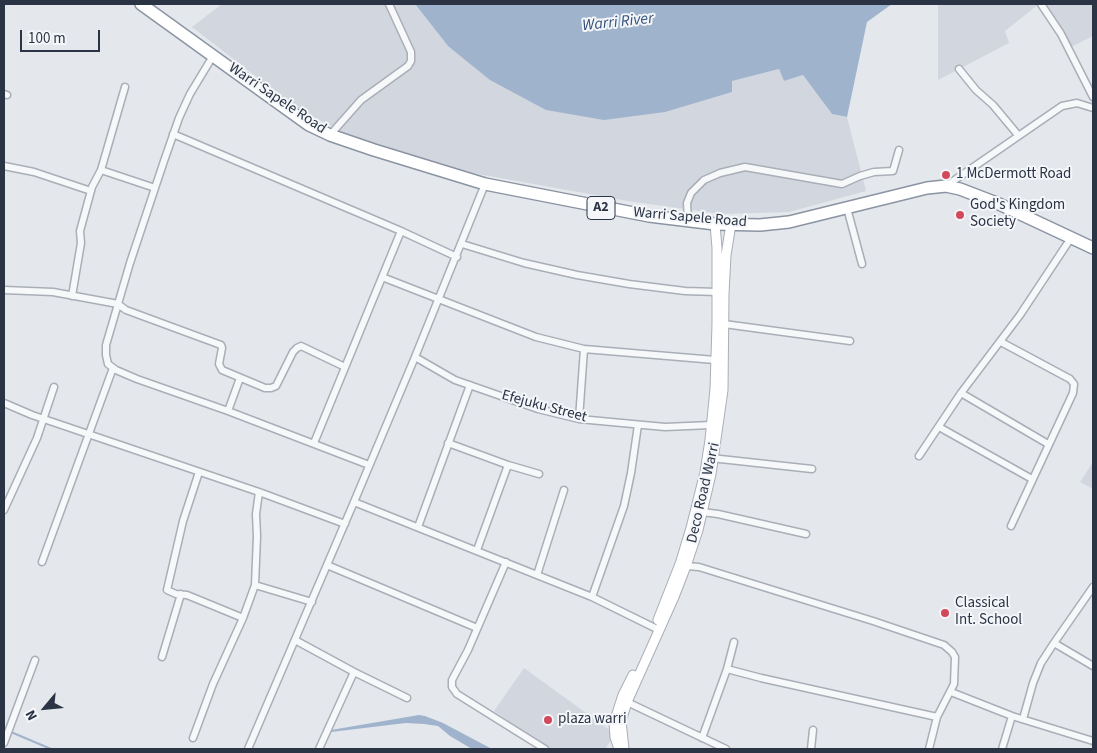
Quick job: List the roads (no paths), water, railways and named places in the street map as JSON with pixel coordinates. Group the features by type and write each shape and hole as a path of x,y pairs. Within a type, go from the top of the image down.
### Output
{"highway":[{"name":"Warri Sapele Road","path":"141,4 309,125 330,135 437,171 485,184 649,216 715,224 760,225 789,222 927,188 946,186 960,189 999,204 1093,248"}],"main road":[{"name":"Deco Road Warri","path":"619,749 615,737 614,723 623,695 655,628 680,564 710,458 715,389 717,248 715,224"},
{"name":"Deco Road Warri","path":"624,749 621,721 627,702 674,597 686,566 702,512 723,390 726,255 731,224"}],"street":[{"path":"330,135 361,100 408,66 411,61 411,52 389,4"},
{"path":"1041,4 1061,34 1093,97"},
{"path":"214,56 190,94 173,134 154,188 106,345 108,364 144,382 228,410 369,465"},
{"path":"958,69 998,111 1018,136"},
{"path":"72,296 81,243 80,231 91,191 101,170 125,87"},
{"path":"946,186 1062,106 1077,103 1093,108"},
{"path":"173,134 401,231 456,257"},
{"path":"688,220 687,203 691,192 704,180 720,173 745,167 842,184 867,174 893,170 899,150"},
{"path":"4,166 34,172 91,191"},
{"path":"101,170 154,188"},
{"path":"248,749 416,357 485,184"},
{"path":"847,208 862,264"},
{"path":"314,443 401,231"},
{"path":"919,456 961,393 1001,342 1071,238"},
{"path":"462,244 524,263 576,275 629,284 717,292"},
{"path":"382,277 536,337 584,348 715,360"},
{"path":"4,290 53,292 118,304 126,310 221,345 219,364 222,370 265,388 276,386 293,352 301,346 345,367"},
{"path":"724,324 850,342"},
{"path":"1001,342 1070,379 1074,384 1073,393 1011,526"},
{"path":"579,419 584,348"},
{"name":"Efejuku Street","path":"416,357 455,380 538,408 579,419 638,425 711,425"},
{"path":"42,562 113,368"},
{"path":"228,410 240,378"},
{"path":"418,527 470,385"},
{"path":"4,510 37,438 54,387"},
{"path":"961,393 1048,444"},
{"path":"4,403 44,419 259,492 345,524"},
{"path":"592,597 624,506 638,425"},
{"path":"939,427 1032,479"},
{"path":"448,443 539,474"},
{"path":"710,458 812,469"},
{"path":"477,550 508,465"},
{"path":"199,472 183,521 167,585 169,591 243,618"},
{"path":"537,575 564,490"},
{"path":"192,738 255,585 256,514 259,492"},
{"path":"354,502 592,597 655,628"},
{"path":"702,512 806,534"},
{"path":"506,562 452,680 452,687 454,692 545,749"},
{"path":"327,565 477,628"},
{"path":"686,566 699,567 938,642 952,652 955,657 955,672 951,692 937,717 929,749"},
{"path":"255,585 312,602"},
{"path":"1024,719 1033,683 1041,663 1093,587"},
{"path":"162,657 181,594"},
{"path":"296,640 354,672 407,698"},
{"path":"702,738 727,669 734,642"},
{"path":"1054,642 1093,666"},
{"path":"4,743 35,660"},
{"path":"727,669 937,717"},
{"path":"319,749 354,672"},
{"path":"951,692 1012,716 1093,741"},
{"path":"627,702 726,749"},
{"path":"1002,749 1012,716"},
{"path":"811,749 813,730"}],"water":[{"name":"Warri River","path":"415,4 892,4 867,22 847,117 832,114 803,75 784,81 779,69 732,81 732,92 665,112 604,120 546,110 490,80 448,46"},
{"path":"419,715 443,723 492,749 472,749 450,736 438,726 424,724 406,723 331,732 331,730"}],"waterway":[{"path":"11,732 51,749"}],"place":[{"name":"1 McDermott Road","path":"946,175"},
{"name":"God's Kingdom Society","path":"960,215"},
{"name":"Classical Int. School","path":"945,613"},
{"name":"plaza warri","path":"548,720"}]}
